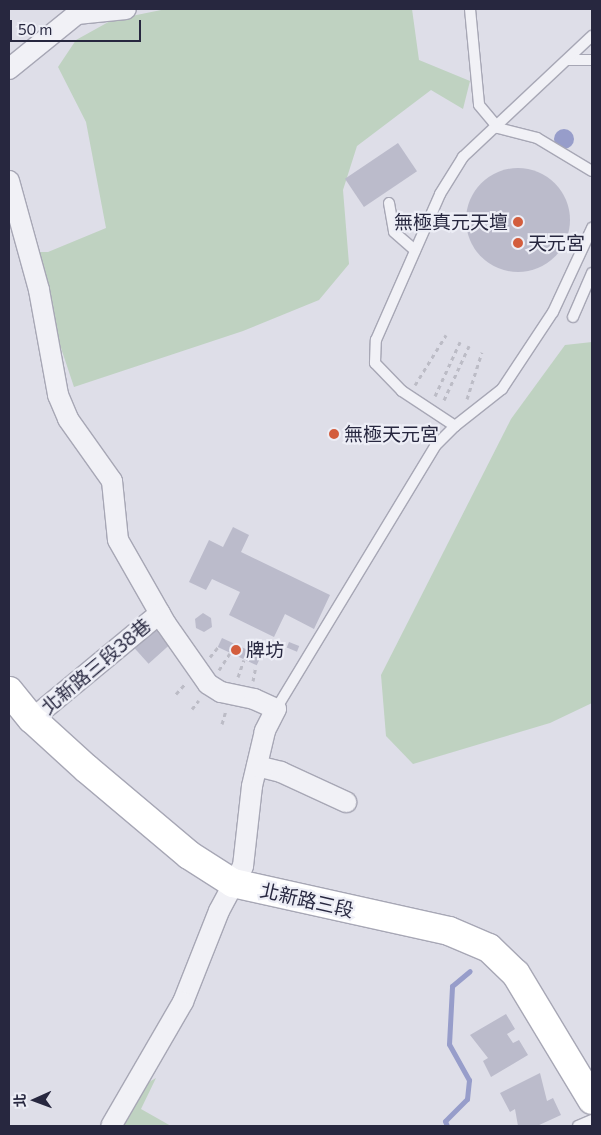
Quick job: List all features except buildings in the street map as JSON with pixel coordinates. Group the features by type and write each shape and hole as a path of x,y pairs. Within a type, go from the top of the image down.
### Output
{"main road":[{"name":"北新路三段","path":"9,691 32,719 189,854 233,883 449,931 489,948 516,974 592,1100"}],"street":[{"path":"9,69 77,14 126,9"},
{"path":"9,181 39,290 58,396 68,419 112,481 118,540 160,613 208,684 221,692 254,699 276,710 265,731 257,766 243,866 233,883 183,1002 111,1126"},
{"name":"北新路三段38巷","path":"32,719 160,613"},
{"path":"257,766 281,772 346,802"}],"lane":[{"path":"470,9 479,105 498,128 538,138 592,171"},
{"path":"455,426 402,390 375,363 376,340 440,194 464,158 498,128 592,36"},
{"path":"568,60 592,60"},
{"path":"389,203 394,232 415,250"},
{"path":"276,710 435,446 455,426 502,389 553,312 592,228"},
{"path":"573,317 592,273"},
{"path":"578,1126 592,1120"}],"path":[{"path":"415,385 446,335"},
{"path":"435,396 460,342"},
{"path":"444,400 468,346"},
{"path":"466,406 482,352"},
{"path":"216,674 230,653"},
{"path":"236,682 244,660"},
{"path":"252,682 256,666"},
{"path":"176,694 186,683"},
{"path":"192,710 201,697"},
{"path":"222,724 226,710"}],"green space":[{"path":"166,9 412,9 419,60 470,81 463,109 431,90 357,146 343,190 349,264 319,300 243,331 74,387 29,252 48,252 106,228 86,122 58,67 76,40 112,20"},
{"path":"592,342 592,703 550,723 413,764 386,736 381,675 511,419 565,345"},
{"path":"156,1078 141,1109 171,1126 117,1126 144,1085"}],"water":[{"path":"560,129 568,129 574,135 574,143 568,149 560,149 554,143 554,135"}],"waterway":[{"path":"447,1126 445,1121 467,1099 469,1080 449,1044 452,986 470,971"}],"place":[{"name":"無極真元天壇","path":"518,222"},
{"name":"天元宮","path":"518,243"},
{"name":"無極天元宮","path":"334,434"},
{"name":"牌坊","path":"236,650"}]}
